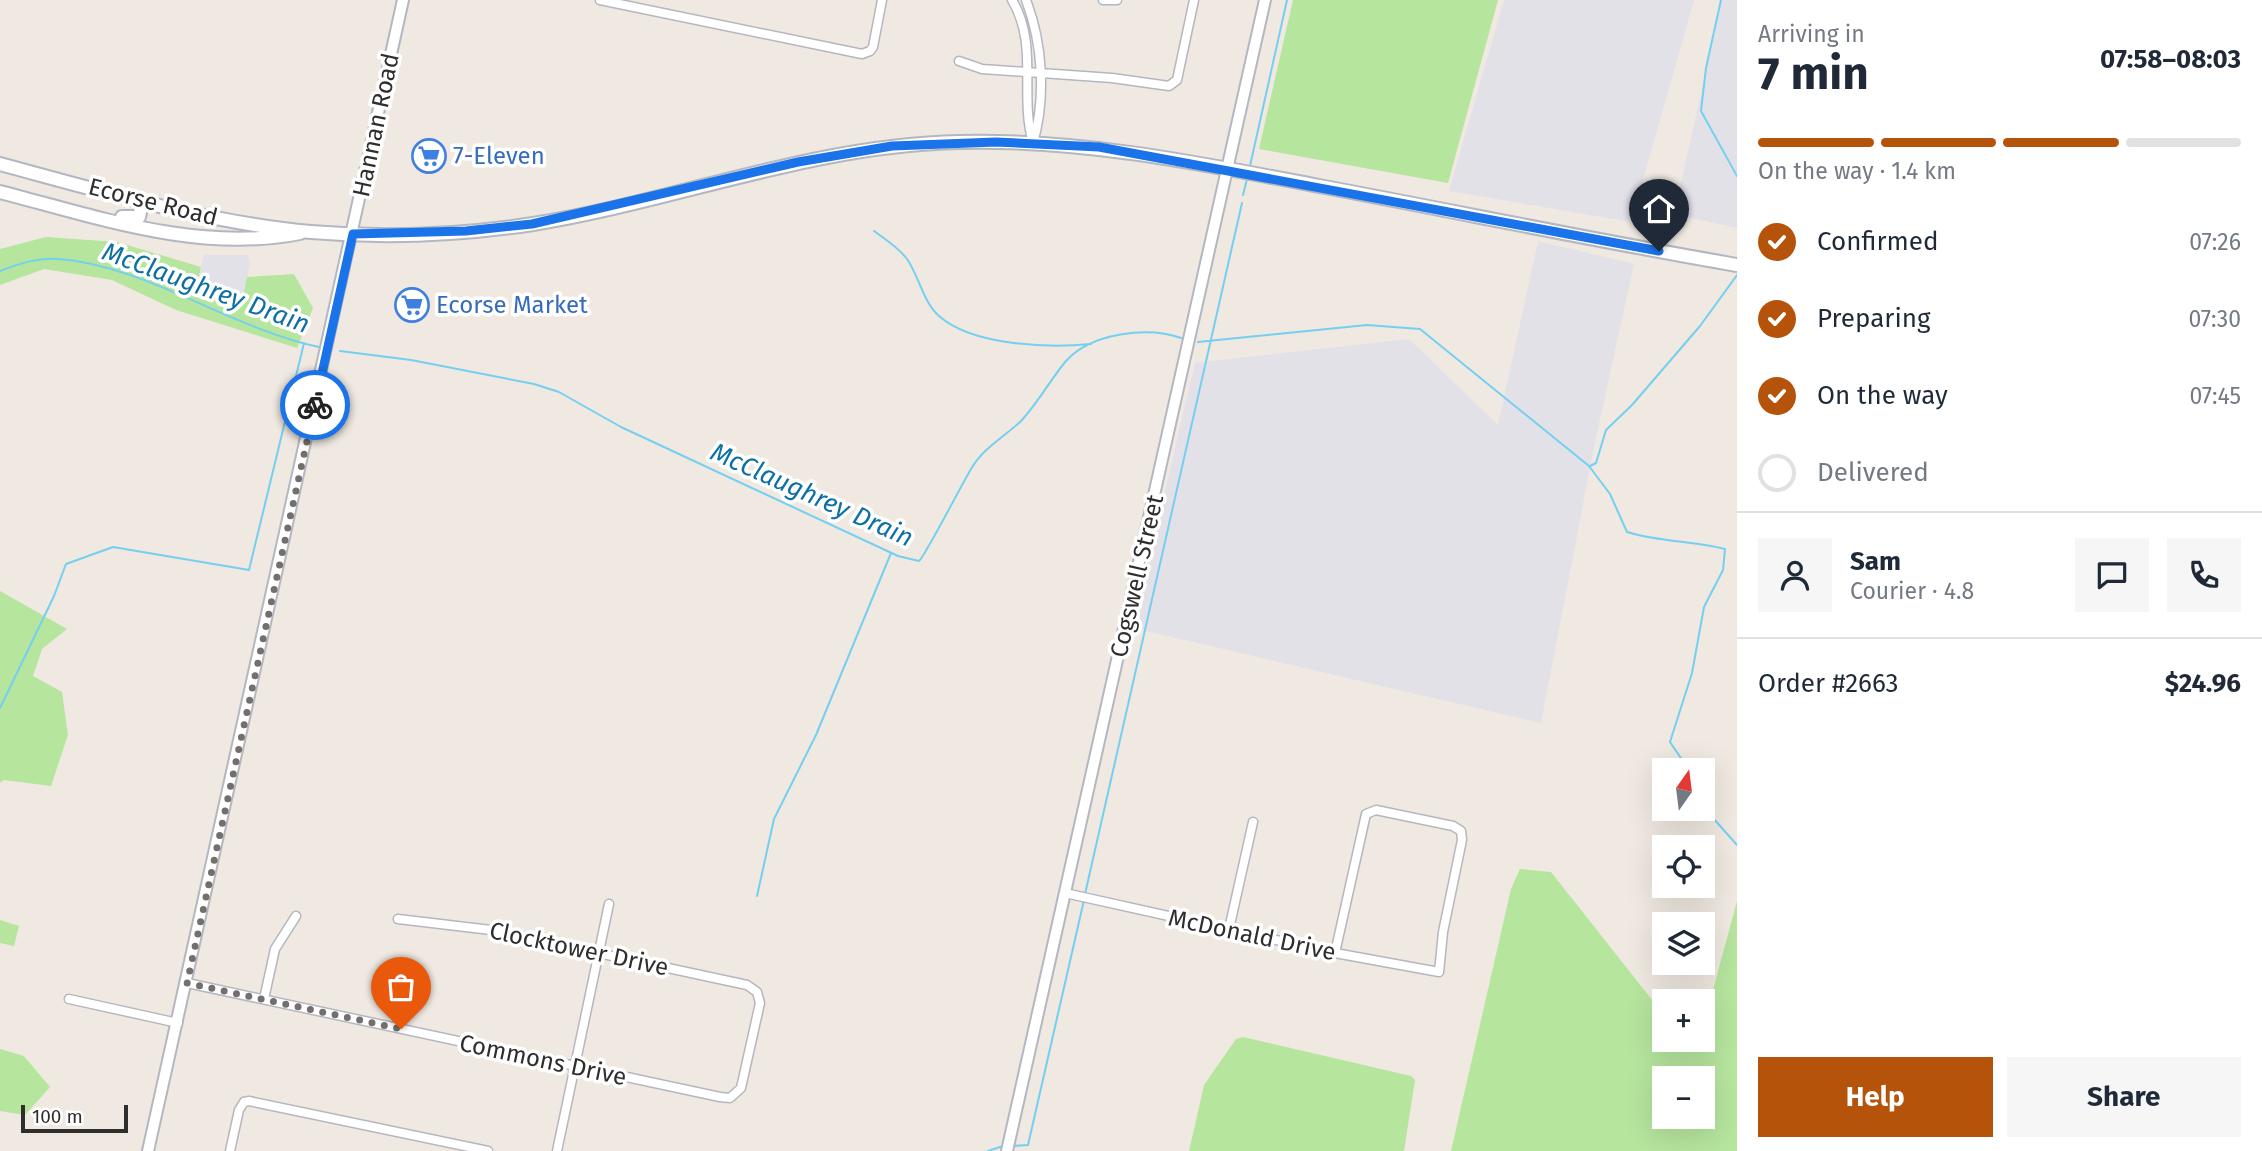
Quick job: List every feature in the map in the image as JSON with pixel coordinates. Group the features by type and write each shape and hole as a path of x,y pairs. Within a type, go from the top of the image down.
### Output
{"main road":[{"name":"Ecorse Road","path":"0,164 236,222 308,232 353,234 466,231 532,224 798,162 870,149 955,142 1033,143 1099,147 1227,169 1737,265"},
{"name":"Ecorse Road","path":"0,192 164,233 197,238 264,238 308,232"},
{"path":"57,207 70,204 135,219 142,208 138,198"}],"street":[{"name":"Hannan Road","path":"148,1151 353,234 402,0"},
{"path":"600,0 624,2 867,54 873,47 882,0"},
{"path":"1012,0 1018,10 1027,44 1027,124 1033,143"},
{"path":"1018,10 1027,3 1039,0"},
{"path":"1103,0 1117,0"},
{"path":"959,61 982,69 1171,85 1177,80 1194,0"},
{"name":"Cogswell Street","path":"1007,1151 1265,0"},
{"path":"1027,3 1038,39 1040,73 1038,124 1033,143"},
{"name":"McDonald Drive","path":"1065,893 1335,953 1440,972 1443,932 1462,845 1461,831 1453,826 1376,810 1366,814 1335,953"},
{"path":"1229,929 1253,822"},
{"path":"557,1151 609,904"},
{"path":"264,999 275,948 296,916"},
{"name":"Clocktower Drive","path":"398,919 491,930 743,983 757,992 760,1003 741,1088 735,1095"},
{"name":"Commons Drive","path":"187,983 720,1097 735,1095"},
{"path":"69,999 178,1023"},
{"path":"230,1151 239,1110 244,1102 254,1101 488,1151"}],"shaded area":[{"path":"1504,0 1694,0 1631,222 1449,191"},
{"path":"1722,0 1737,0 1737,228 1674,214"},
{"path":"1538,241 1634,264 1594,447 1541,723 1133,628 1195,363 1409,339 1498,425"},
{"path":"204,255 248,255 250,265 242,304 197,285"}],"green space":[{"path":"1293,0 1498,0 1448,183 1259,149"},
{"path":"46,237 117,242 201,267 197,285 242,303 247,277 294,274 313,308 297,348 176,310 112,280 44,269 0,285 0,249"},
{"path":"0,591 67,629 42,649 33,676 62,692 68,735 51,786 4,780 0,783"},
{"path":"1520,869 1551,872 1652,1000 1652,1052 1715,1052 1713,989 1737,901 1737,1151 1451,1151 1511,889"},
{"path":"0,920 19,926 14,946 0,943"},
{"path":"1243,1037 1411,1076 1415,1080 1404,1151 1189,1151 1204,1085 1236,1039"},
{"path":"0,1049 24,1056 50,1087 25,1115 0,1111"}],"waterway":[{"path":"1250,166 1287,0"},
{"name":"McClaughrey Drain","path":"1721,0 1706,68 1701,111 1737,176"},
{"path":"1243,195 1247,179"},
{"path":"1085,894 1242,203"},
{"path":"874,231 904,255 934,310 954,326 971,334 1012,343 1054,346 1091,344"},
{"name":"McClaughrey Drain","path":"0,271 43,259 91,264 155,284 253,326 319,347"},
{"name":"McClaughrey Drain","path":"1590,466 1596,463 1606,430 1632,405 1700,326 1737,275"},
{"name":"McClaughrey Drain","path":"1198,342 1367,325 1420,329 1589,466 1610,494 1627,532 1725,549 1723,570 1704,607 1692,673 1670,742 1681,758"},
{"name":"McClaughrey Drain","path":"340,351 411,360 534,384 559,392 621,427 898,556 919,561 976,462 1021,421 1066,361 1077,351 1120,334 1153,333 1181,338"},
{"path":"0,708 54,596 66,564 113,547 249,570 304,343"},
{"path":"757,896 774,819 816,735 891,553"},
{"path":"1715,820 1737,845"},
{"path":"1012,1146 1028,1145 1084,900"},
{"path":"988,1151 1003,1146"}],"way so far":[{"path":"315,405 187,983 401,1029"}],"place":[{"name":"7-Eleven","path":"429,156"},
{"name":"Ecorse Market","path":"412,305"}],"route":[{"path":"315,405 353,234 466,231 532,224 593,212 798,162 892,146 996,142 1099,147 1248,172 1659,251"}]}
